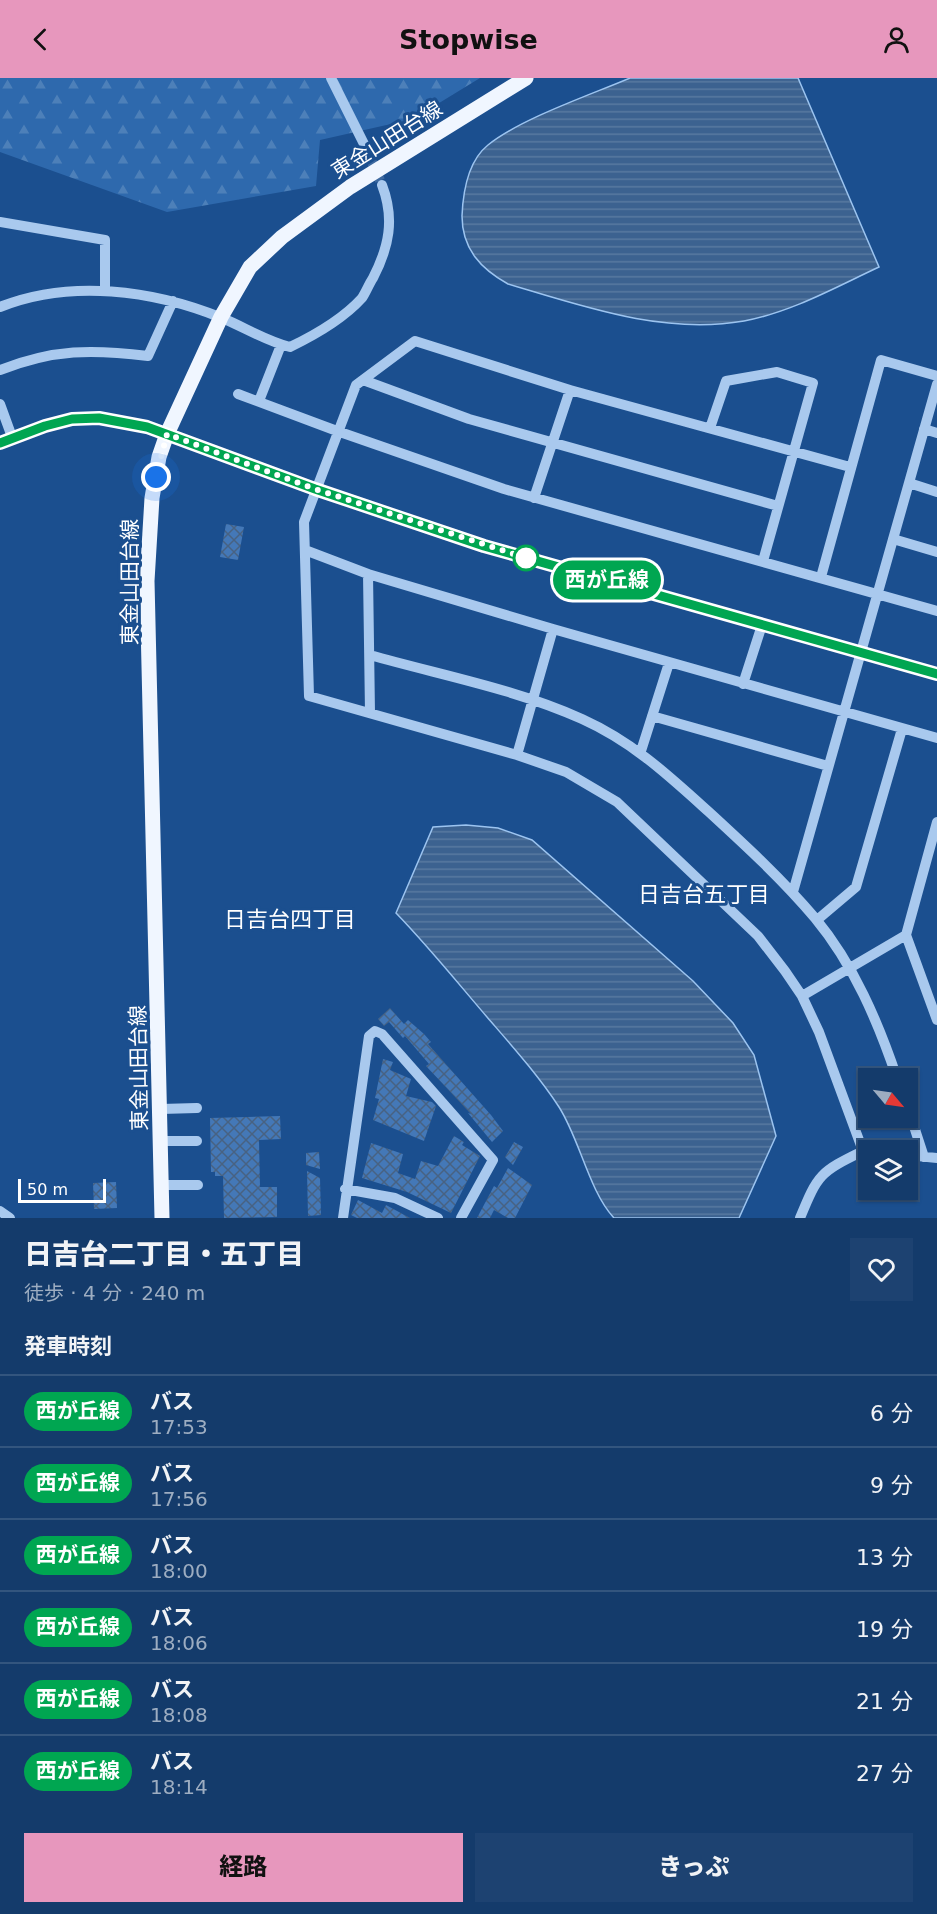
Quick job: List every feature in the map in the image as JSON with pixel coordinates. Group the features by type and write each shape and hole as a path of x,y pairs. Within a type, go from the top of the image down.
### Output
{"main road":[{"name":"東金山田台線","path":"162,1218 162,1141 147,581 152,498 159,457 167,434 221,317 250,267 282,237 350,187 526,78"}],"street":[{"path":"331,78 364,144"},
{"path":"0,307 13,302 68,293 105,290 173,301 221,317 290,347 318,333 362,298 383,257 391,223 390,205 382,185"},
{"path":"0,222 105,240 105,290"},
{"path":"0,370 32,358 74,351 109,350 148,356 173,301"},
{"path":"850,467 570,390 415,341 356,385 304,522 309,696 517,755 566,772 617,802 758,936 802,996 819,1032 862,1140"},
{"path":"259,401 281,345"},
{"path":"821,577 881,360 937,376"},
{"path":"710,428 726,381 777,372 813,383 763,561"},
{"path":"363,380 469,419 778,506"},
{"path":"792,892 937,384"},
{"path":"534,498 554,444 570,390"},
{"path":"238,393 337,431 534,498 937,611"},
{"path":"0,404 12,437"},
{"path":"0,443 12,437 72,419 99,418 167,434 315,489 484,546 937,674"},
{"path":"924,429 937,433"},
{"path":"909,483 937,492"},
{"path":"893,539 937,552"},
{"path":"305,550 368,574 669,663 937,738"},
{"path":"368,574 370,713"},
{"path":"743,684 762,625"},
{"path":"517,755 553,629"},
{"path":"370,655 531,700 581,718 641,751 792,892 817,920 849,968 871,1008 893,1068"},
{"path":"641,751 669,663"},
{"path":"652,716 828,766"},
{"path":"817,920 856,887 902,729"},
{"path":"937,822 906,934 937,1020"},
{"path":"802,996 906,934"},
{"path":"343,1218 345,1189 369,1036 375,1031 382,1034 493,1160 461,1218"},
{"path":"161,1109 196,1108"},
{"path":"915,1128 924,1157"},
{"path":"162,1141 197,1141"},
{"path":"800,1218 816,1181 834,1165 858,1154"},
{"path":"918,1156 937,1158"},
{"path":"162,1185 198,1185"},
{"path":"345,1189 395,1198 438,1218"},
{"path":"0,1211 10,1218"}],"green space":[{"path":"0,78 480,78 413,119 320,140 316,186 167,212 0,152"}],"shaded area":[{"path":"630,78 798,78 879,267 779,312 744,321 714,324 654,322 595,310 508,284 489,272 469,248 462,216 468,178 481,152 502,135 518,126"},
{"path":"466,825 498,828 532,840 693,981 733,1023 754,1055 776,1136 739,1218 614,1218 598,1194 573,1134 551,1095 431,951 396,913 433,827"}],"building":[{"path":"226,524 244,527 238,560 220,557"},
{"path":"390,1008 404,1024 408,1020 424,1034 431,1042 428,1044 491,1115 503,1131 492,1142 468,1113 471,1114 426,1066 429,1064 405,1036 403,1038 389,1022 384,1026 378,1019"},
{"path":"383,1059 393,1062 390,1070 411,1079 406,1096 432,1102 436,1106 424,1141 373,1120 379,1099 375,1098"},
{"path":"280,1116 281,1139 259,1140 260,1187 277,1187 277,1217 224,1218 223,1176 215,1176 215,1172 211,1172 210,1118"},
{"path":"454,1136 464,1142 462,1145 480,1156 451,1213 407,1192 362,1178 371,1143 403,1154 398,1173 415,1179 421,1161 438,1166"},
{"path":"514,1142 523,1147 513,1165 505,1157"},
{"path":"319,1152 320,1169 306,1165 306,1153"},
{"path":"508,1168 532,1185 515,1218 508,1218 494,1210 490,1218 477,1218 494,1186 497,1188"},
{"path":"307,1171 320,1178 321,1215 308,1216"},
{"path":"116,1182 117,1208 94,1209 93,1183"},
{"path":"358,1200 382,1213 386,1205 410,1218 357,1218 351,1215"}],"tunnel":[{"path":"364,144 382,185"}],"bus line":[{"name":"西が丘線","path":"0,443 12,437 72,419 99,418 147,427 315,489 484,546 937,674"}],"district":[{"name":"日吉台五丁目","path":"704,894"},
{"name":"日吉台四丁目","path":"290,919"}],"route":[{"path":"156,477 159,457 167,434 315,489 526,558"}]}
